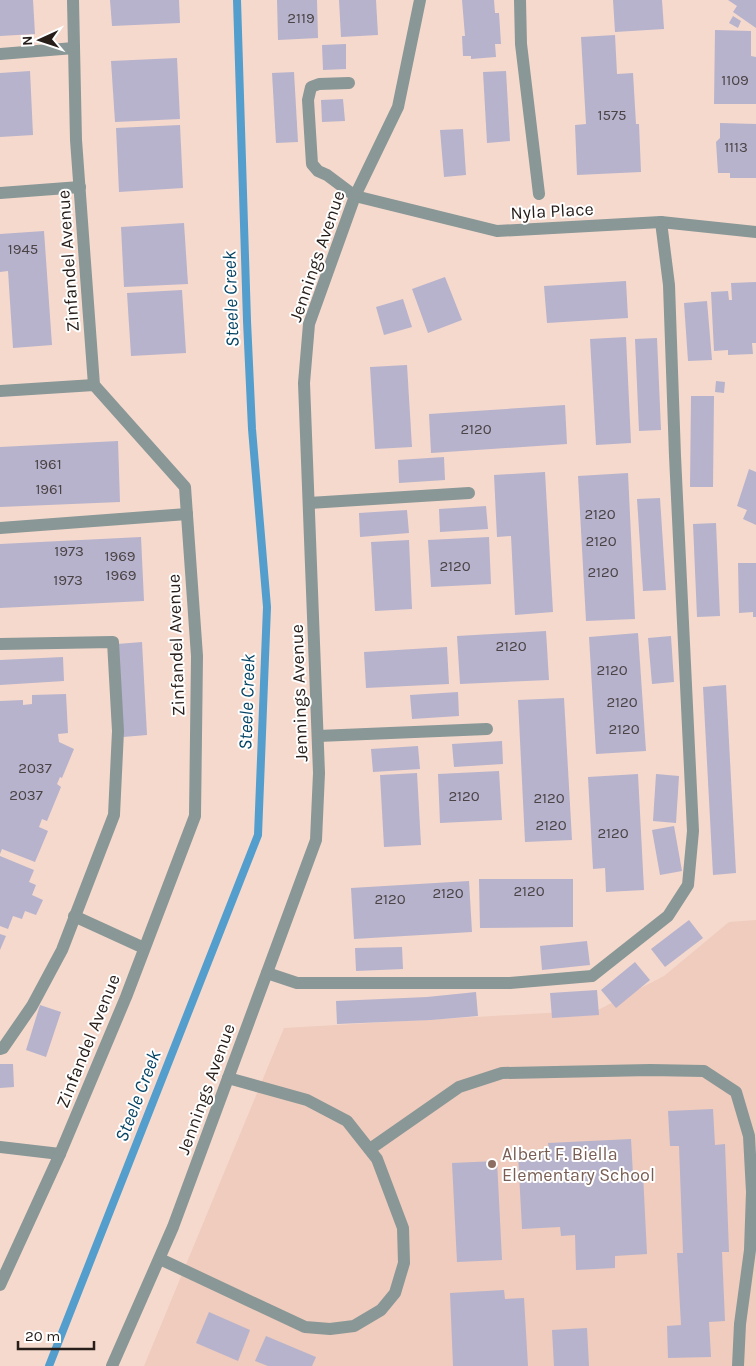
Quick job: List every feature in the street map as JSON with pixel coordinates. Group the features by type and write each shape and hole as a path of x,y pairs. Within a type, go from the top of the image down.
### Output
{"street":[{"name":"Zinfandel Avenue","path":"0,1286 60,1154 144,948 195,816 197,656 185,487 94,385 76,140 73,0"},
{"name":"Jennings Avenue","path":"112,1366 173,1227 316,840 319,773 304,383 309,324 354,196 398,107 420,0"},
{"path":"520,0 521,44 539,194"},
{"path":"0,54 74,48"},
{"path":"349,83 319,84 311,87 308,100 312,164 318,171 328,175 354,196"},
{"path":"0,193 80,187"},
{"name":"Nyla Place","path":"354,196 497,231 661,222 756,232"},
{"path":"267,974 297,983 510,983 592,976 668,916 688,885 692,821 669,285 661,222"},
{"path":"0,392 94,385"},
{"path":"309,503 469,494"},
{"path":"0,528 187,514"},
{"path":"0,644 113,642 118,731 114,815 62,950 32,1006 3,1048 0,1049"},
{"path":"318,736 487,728"},
{"path":"74,916 144,948"},
{"path":"370,1149 458,1087 502,1073 650,1070 704,1071 736,1092 748,1136 752,1192 750,1250 740,1324 738,1366"},
{"path":"160,1259 305,1327 330,1329 354,1326 381,1310 395,1293 404,1264 403,1228 377,1159 370,1149 347,1121 307,1100 228,1078"},
{"path":"0,1147 60,1154"}],"shaded area":[{"name":"Albert F. Biella Elementary School","path":"756,920 756,1366 144,1366 284,1028 598,1010 664,976 729,922"}],"building":[{"path":"0,0 33,0 35,34 0,36"},
{"path":"110,0 179,0 180,23 112,26"},
{"path":"277,0 317,0 318,38 278,40"},
{"path":"339,0 376,0 378,35 341,37"},
{"path":"462,0 494,0 495,13 499,13 501,44 495,44 496,57 471,59 471,56 463,56 462,36 465,36"},
{"path":"613,0 662,0 664,29 615,32"},
{"path":"728,0 756,0 756,28 733,12 737,6"},
{"path":"733,16 741,21 738,28 729,23"},
{"path":"715,30 751,31 751,56 756,57 756,104 714,104"},
{"path":"615,35 617,74 633,73 636,124 639,124 641,172 577,175 575,125 586,124 581,37"},
{"path":"346,44 346,69 323,70 322,45"},
{"path":"177,58 180,119 115,122 111,61"},
{"path":"30,71 33,135 0,137 0,73"},
{"path":"506,71 510,141 487,143 483,72"},
{"path":"294,72 298,142 276,143 272,73"},
{"path":"343,99 345,121 322,122 321,100"},
{"path":"720,123 756,124 756,178 730,178 730,173 718,173 716,142 720,138"},
{"path":"180,125 183,188 119,192 116,128"},
{"path":"463,129 466,175 444,177 440,130"},
{"path":"184,223 188,284 124,287 121,227"},
{"path":"44,231 52,345 13,348 8,271 0,272 0,234"},
{"path":"445,277 462,320 428,333 412,289"},
{"path":"626,281 628,318 547,323 544,286"},
{"path":"756,282 756,343 752,343 753,354 728,355 728,350 714,351 711,292 728,291 729,300 732,300 731,283"},
{"path":"182,290 186,353 131,356 127,293"},
{"path":"403,299 412,327 384,335 376,307"},
{"path":"707,301 712,360 688,361 684,303"},
{"path":"626,337 631,443 596,445 590,339"},
{"path":"657,338 661,430 639,431 635,339"},
{"path":"407,365 412,447 375,449 370,367"},
{"path":"716,381 725,382 724,393 715,392"},
{"path":"691,396 714,396 713,487 690,487"},
{"path":"565,405 567,444 431,453 429,414"},
{"path":"118,441 120,502 0,507 0,447"},
{"path":"444,457 445,480 399,483 398,460"},
{"path":"749,469 756,472 756,525 743,519 747,510 737,506"},
{"path":"545,472 553,612 515,615 511,536 497,537 494,475"},
{"path":"628,473 635,619 586,621 578,476"},
{"path":"660,498 666,590 643,591 637,499"},
{"path":"486,506 488,529 440,532 439,509"},
{"path":"407,510 409,533 360,537 359,513"},
{"path":"716,523 720,616 697,617 693,524"},
{"path":"141,537 144,601 0,608 0,544"},
{"path":"489,537 491,584 431,587 428,540"},
{"path":"409,540 412,609 375,611 371,542"},
{"path":"738,563 756,563 756,617 753,617 753,612 739,613"},
{"path":"546,631 549,680 460,684 457,636"},
{"path":"638,633 646,751 596,754 589,637"},
{"path":"671,636 674,682 652,684 648,638"},
{"path":"142,642 147,735 123,737 117,644"},
{"path":"447,647 449,684 366,688 364,652"},
{"path":"63,657 64,681 0,685 0,660"},
{"path":"726,685 736,873 713,875 703,687"},
{"path":"458,692 459,716 412,719 410,695"},
{"path":"66,694 68,733 58,734 59,742 74,749 62,778 60,777 57,784 61,787 47,821 42,819 39,827 48,831 35,862 2,849 0,854 0,701 23,700 23,705 32,704 32,695"},
{"path":"564,698 572,840 525,842 518,700"},
{"path":"502,741 503,764 454,767 452,744"},
{"path":"418,746 420,769 373,772 371,749"},
{"path":"499,771 502,820 440,823 438,774"},
{"path":"417,773 421,845 384,847 380,775"},
{"path":"638,774 644,890 606,892 605,868 593,869 588,777"},
{"path":"656,774 679,776 676,823 653,821"},
{"path":"674,826 682,871 660,875 652,830"},
{"path":"0,856 34,870 29,882 36,885 32,895 43,900 36,915 25,911 22,919 13,916 8,929 0,926"},
{"path":"479,879 573,879 573,927 480,928"},
{"path":"469,881 472,932 354,939 351,888"},
{"path":"689,920 703,938 665,967 651,949"},
{"path":"0,934 6,936 0,950"},
{"path":"587,941 590,965 542,970 540,946"},
{"path":"402,947 403,969 356,971 355,948"},
{"path":"635,962 650,980 616,1008 601,990"},
{"path":"597,990 599,1015 552,1018 550,993"},
{"path":"476,992 478,1016 337,1024 336,1001 427,997"},
{"path":"40,1005 61,1012 46,1057 26,1050"},
{"path":"0,1064 13,1064 14,1087 0,1088"},
{"path":"713,1109 715,1145 725,1144 729,1252 722,1252 725,1321 709,1322 711,1357 668,1358 667,1326 681,1325 677,1253 683,1253 679,1146 670,1146 668,1111"},
{"path":"631,1139 633,1175 643,1174 647,1254 615,1256 615,1268 576,1270 575,1235 561,1236 560,1227 522,1229 518,1154 549,1152 548,1143"},
{"path":"497,1161 502,1260 457,1262 452,1163"},
{"path":"504,1290 505,1299 524,1298 528,1366 453,1366 450,1293"},
{"path":"209,1312 250,1330 238,1361 196,1343"},
{"path":"587,1328 589,1366 554,1366 552,1330"},
{"path":"266,1336 316,1357 312,1366 268,1366 255,1361"}],"waterway":[{"name":"Steele Creek","path":"49,1366 258,835 267,607 252,429 237,0"}],"place":[{"name":"Albert F. Biella Elementary School","path":"492,1164"}]}
